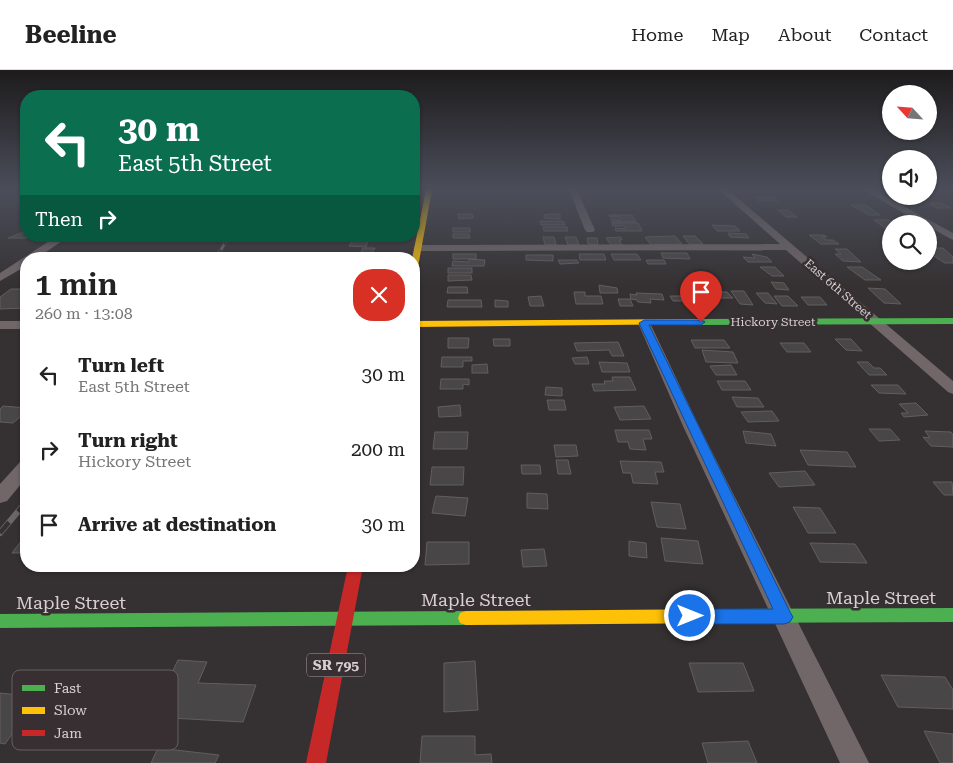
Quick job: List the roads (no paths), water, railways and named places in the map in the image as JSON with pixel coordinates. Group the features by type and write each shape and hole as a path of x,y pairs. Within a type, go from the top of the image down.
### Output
{"street":[{"path":"420,237 423,222"},
{"path":"587,222 590,230"},
{"name":"East 6th Street","path":"761,222 953,389"},
{"path":"926,222 953,237"},
{"path":"40,252 55,242"},
{"path":"417,252 419,242"},
{"path":"418,248 790,247"},
{"path":"0,278 20,265"},
{"name":"Hickory Street","path":"420,324 953,321"},
{"path":"644,323 855,763"},
{"path":"0,325 20,325"},
{"path":"0,496 20,473"},
{"name":"SR 795","path":"316,763 355,572"},
{"name":"Maple Street","path":"0,620 346,617 784,617 953,614"}],"railway":[{"path":"220,252 226,242"},
{"path":"0,533 20,509"}]}
